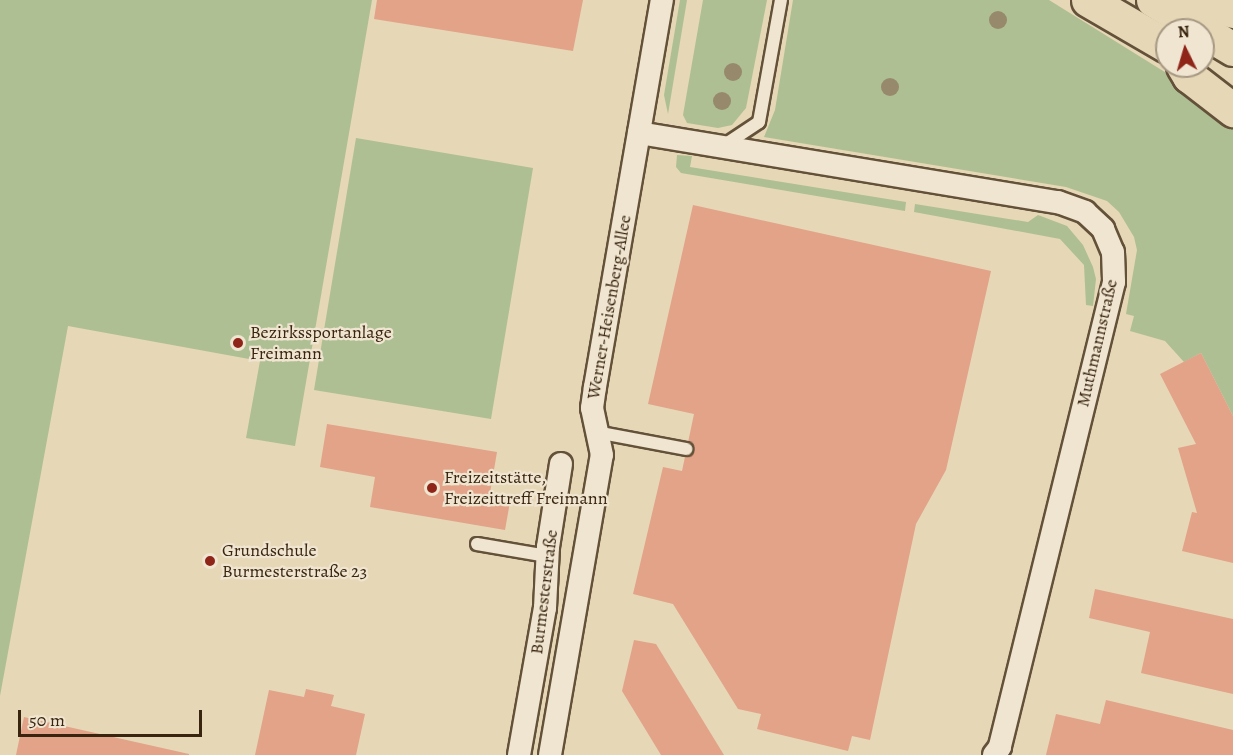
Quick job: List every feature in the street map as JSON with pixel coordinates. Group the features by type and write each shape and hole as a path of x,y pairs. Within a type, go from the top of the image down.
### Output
{"highway":[{"path":"1088,0 1155,39"},
{"path":"1153,0 1182,18"},
{"path":"1199,0 1233,11"},
{"path":"1215,38 1233,50"},
{"path":"1215,71 1233,80"},
{"path":"1192,78 1233,110"}],"street":[{"name":"Werner-Heisenberg-Allee","path":"550,755 602,455 596,432 593,397 662,0"},
{"name":"Muthmannstraße","path":"639,133 1058,202 1085,212 1103,230 1113,252 1114,282 999,752"},
{"name":"Burmesterstraße","path":"519,755 545,608 547,556 561,464"}],"lane":[{"path":"722,147 759,122 781,0"},
{"path":"596,432 686,449"},
{"path":"477,544 547,556"}],"green space":[{"name":"Bezirkssportanlage Freimann","path":"0,0 372,0 295,446 246,438 260,361 68,326 0,696"},
{"path":"680,0 687,0 668,114 664,95"},
{"path":"703,0 767,0 746,108 732,125 718,128 687,123 683,115"},
{"path":"793,0 1049,0 1155,66 1155,78 1173,78 1233,123 1233,416 1201,353 1184,362 1165,341 1130,331 1134,316 1126,314 1137,250 1134,237 1119,212 1107,201 1066,187 764,137 775,110"},
{"path":"356,138 533,168 491,419 314,390"},
{"path":"677,155 692,156 690,167 906,202 905,211 681,173 676,167"},
{"path":"915,204 1028,222 1038,215 1067,226 1083,245 1093,267 1096,279 1093,306 1086,305 1084,265 1060,239 914,212"}],"building":[{"path":"377,0 583,0 573,51 374,19"},
{"path":"693,205 991,271 946,470 916,524 870,740 852,736 848,751 757,729 761,714 738,709 673,604 633,594 663,467 682,471 694,414 648,404"},
{"path":"1201,353 1233,416 1233,563 1182,551 1192,512 1197,513 1178,448 1196,444 1160,374"},
{"name":"Freizeitstätte, Freizeittreff Freimann","path":"327,424 497,452 489,499 510,502 505,530 370,507 375,477 320,467"},
{"path":"1095,589 1233,619 1233,694 1141,673 1150,632 1089,618"},
{"path":"634,640 656,644 724,755 661,755 622,691"},
{"path":"306,689 334,695 331,706 365,714 356,755 255,755 269,690 304,697"},
{"path":"1106,700 1233,730 1233,755 1046,755 1056,714 1100,724"},
{"path":"24,717 189,754 189,755 16,755"}],"place":[{"name":"Bezirkssportanlage Freimann","path":"238,343"},
{"name":"Freizeitstätte, Freizeittreff Freimann","path":"432,488"},
{"name":"Grundschule Burmesterstraße 23","path":"210,561"}]}
